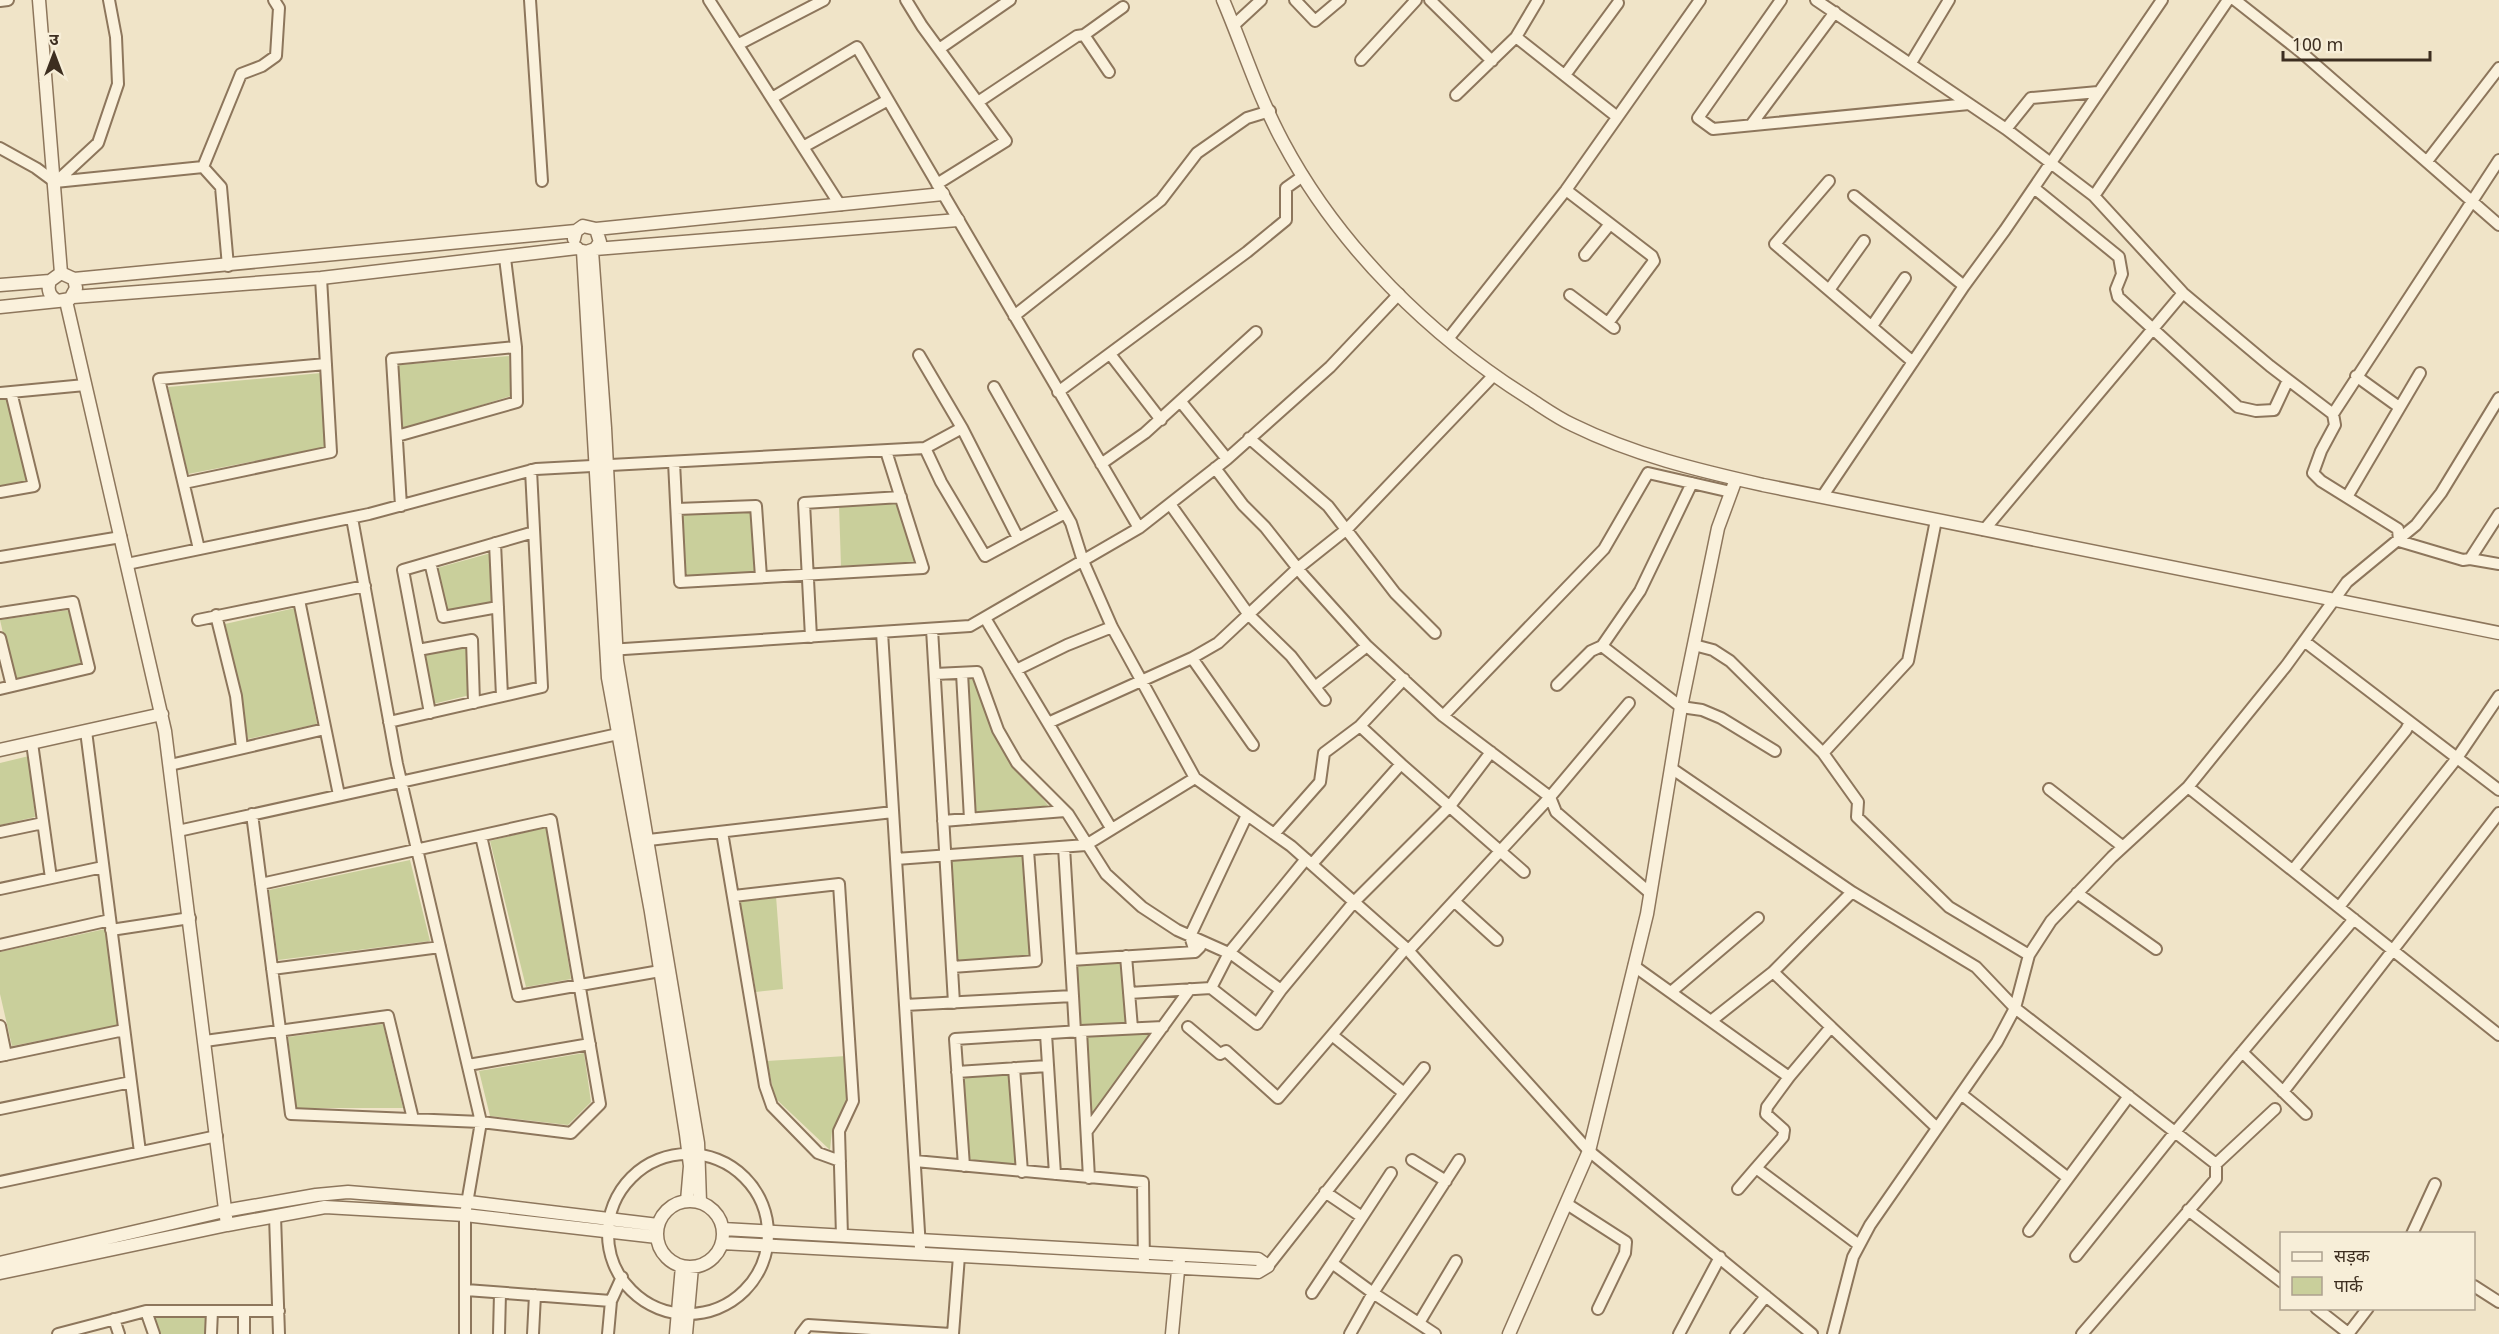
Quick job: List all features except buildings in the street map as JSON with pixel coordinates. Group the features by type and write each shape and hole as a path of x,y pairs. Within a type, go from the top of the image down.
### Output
{"street":[{"path":"0,1 8,0"},
{"path":"39,0 61,273"},
{"path":"55,182 98,143 118,84 116,37 109,0"},
{"path":"203,167 241,74 262,66 276,56 279,8 274,0"},
{"path":"530,0 542,180"},
{"path":"709,0 840,205"},
{"path":"739,44 824,0"},
{"path":"61,273 74,279 228,266 576,231 588,226 596,229 840,205 940,189 1006,141 906,0"},
{"path":"939,49 1010,0"},
{"path":"1223,0 1282,141 1303,176 1350,240 1399,294 1448,339 1493,376 1571,425 1660,461 1736,479 2499,633"},
{"path":"1234,25 1261,0"},
{"path":"1295,0 1315,21 1340,0"},
{"path":"1361,60 1416,0"},
{"path":"1430,0 1492,61"},
{"path":"1456,94 1516,37 1538,0"},
{"path":"1448,339 1566,190 1700,0"},
{"path":"1781,0 1698,118 1713,129 1969,104"},
{"path":"1816,0 2006,129 2094,196 2182,293 2333,414 2335,424 2320,451 2313,473 2320,481 2398,529 2399,541"},
{"path":"1911,63 1949,0"},
{"path":"1822,497 1964,286 2162,0"},
{"path":"2094,196 2228,0"},
{"path":"2235,0 2301,52 2428,160 2470,202 2499,225"},
{"path":"1565,75 1618,3"},
{"path":"978,102 1123,7"},
{"path":"1751,125 1835,12"},
{"path":"1084,34 1109,72"},
{"path":"1516,37 1616,116"},
{"path":"772,98 857,47 1139,528"},
{"path":"2428,160 2499,68"},
{"path":"2006,129 2031,98 2098,92"},
{"path":"803,147 888,100"},
{"path":"1014,316 1161,200 1197,153 1247,118 1270,111"},
{"path":"0,148 36,168 55,182 203,167"},
{"path":"2333,414 2499,160"},
{"path":"203,167 221,188 228,266"},
{"path":"1058,392 1247,252 1286,220 1286,188 1303,176"},
{"path":"1829,181 1775,244 1913,362"},
{"path":"2034,188 2119,257 2122,274 2115,289 2118,297 2238,407 2256,411 2274,410 2288,380"},
{"path":"1566,190 1652,256 1654,261 1611,326 1570,295"},
{"path":"1854,196 1964,286"},
{"path":"0,308 587,250 958,220"},
{"path":"1585,255 1610,224"},
{"path":"587,250 600,242 596,229"},
{"path":"576,231 574,240 587,250 618,734 643,840 660,971 694,1155"},
{"path":"1829,290 1864,241"},
{"path":"397,436 517,402 516,347 505,258"},
{"path":"0,285 50,281 61,273"},
{"path":"184,483 331,452 321,278"},
{"path":"1872,326 1905,278"},
{"path":"66,300 76,288 74,279"},
{"path":"50,281 49,293 66,300"},
{"path":"1984,530 2182,293"},
{"path":"611,650 970,627 1139,528 1170,504 1227,459 1330,367 1399,294"},
{"path":"66,300 162,714 206,1041 227,1225"},
{"path":"1101,464 1161,420 1256,332"},
{"path":"401,506 392,359 516,347"},
{"path":"1110,354 1161,420"},
{"path":"919,355 962,428 1018,538"},
{"path":"200,549 159,379 326,364"},
{"path":"2347,497 2420,373"},
{"path":"1048,723 1192,658 1218,643 1298,568 1347,529 1493,376"},
{"path":"2356,376 2399,407"},
{"path":"0,492 34,486 6,393 85,385"},
{"path":"994,387 1065,513 1112,627 1196,778 1309,862 1407,949 1589,1151 1812,1334"},
{"path":"1181,402 1227,459"},
{"path":"1833,1334 1853,1257 1937,1128 1997,1042 2015,1008 2029,955 2051,921 2122,846 2188,787 2304,641 2333,600 2366,564 2399,541 2416,525 2442,493 2498,404"},
{"path":"127,564 352,518 531,470 925,448 962,428"},
{"path":"1249,438 1329,506 1395,593 1435,633"},
{"path":"925,448 941,482 985,556 1065,513"},
{"path":"674,462 680,582 923,568 886,451"},
{"path":"1215,468 1243,505 1265,527 1367,646 1443,716 1550,797 1556,812 1650,892"},
{"path":"389,722 542,687 531,470"},
{"path":"1443,716 1604,549 1648,474 1731,492"},
{"path":"1515,1332 1589,1151 1650,892 1681,707 1718,528 1736,479"},
{"path":"1557,685 1591,651 1602,646 1640,591 1692,483"},
{"path":"811,637 804,503 901,497"},
{"path":"1170,504 1249,615 1291,656 1324,700"},
{"path":"676,509 756,506 761,578"},
{"path":"2470,559 2499,514"},
{"path":"352,518 401,781 481,1122 465,1215 465,1334"},
{"path":"1823,753 1908,661 1936,520"},
{"path":"430,713 403,570 534,532"},
{"path":"0,557 121,537"},
{"path":"2399,541 2463,560 2499,564"},
{"path":"495,543 502,696"},
{"path":"430,562 443,617 498,607"},
{"path":"198,620 365,586"},
{"path":"299,600 339,795"},
{"path":"0,613 73,602 88,668 0,689"},
{"path":"216,615 236,696 242,748"},
{"path":"985,618 1111,828"},
{"path":"1016,670 1112,627"},
{"path":"932,629 954,1002"},
{"path":"882,632 920,1254"},
{"path":"0,638 12,686"},
{"path":"418,650 472,640 474,703"},
{"path":"2304,641 2499,790"},
{"path":"1694,645 1713,650 1730,661 1823,753 1858,802 1857,817 1949,907 2029,955"},
{"path":"1315,687 1367,646"},
{"path":"1602,646 1681,707 1702,710 1722,718 1774,751"},
{"path":"611,650 694,1155 693,1201"},
{"path":"1192,658 1253,745"},
{"path":"935,674 977,672 998,730 1017,763 1065,811 1106,874 1142,907 1190,936 1229,953 1281,990"},
{"path":"962,673 970,819"},
{"path":"1274,834 1320,782 1324,753 1360,726 1404,679"},
{"path":"2339,907 2457,758 2499,696"},
{"path":"1188,1027 1220,1054 1226,1051 1278,1098 1407,949 1550,797 1629,703"},
{"path":"0,750 162,714"},
{"path":"2293,870 2406,730 2410,722"},
{"path":"1360,726 1524,872"},
{"path":"170,765 325,729"},
{"path":"86,731 140,1152"},
{"path":"178,831 618,734"},
{"path":"32,743 51,878"},
{"path":"1129,993 1211,988 1257,1024 1281,990 1354,902 1450,806 1491,752"},
{"path":"1211,988 1229,953 1309,862 1401,764"},
{"path":"1671,768 1852,892 1976,967 2015,1008 2216,1164"},
{"path":"896,860 1086,845 1196,778"},
{"path":"2188,787 2499,1035"},
{"path":"2049,789 2122,846"},
{"path":"943,821 1065,811"},
{"path":"643,840 893,812"},
{"path":"2283,1092 2499,813"},
{"path":"252,814 261,884 280,1031 291,1114 481,1122 571,1133 600,1104 551,820 261,884"},
{"path":"1195,952 1190,936 1247,815"},
{"path":"0,832 43,823"},
{"path":"723,832 765,1086 772,1106 818,1153 840,1161"},
{"path":"481,836 519,996 660,971"},
{"path":"1064,847 1073,996 1087,1131 1089,1178"},
{"path":"952,967 1036,961 1028,850"},
{"path":"0,889 103,867"},
{"path":"734,896 839,884 853,1101 839,1131 842,1236"},
{"path":"1711,1021 1773,972 1852,892"},
{"path":"2077,893 2156,949"},
{"path":"1454,901 1497,940"},
{"path":"0,945 110,925 190,918"},
{"path":"1671,992 1758,918"},
{"path":"2076,1256 2175,1132 2354,919"},
{"path":"1071,960 1195,952 1204,942"},
{"path":"272,969 440,946"},
{"path":"1126,956 1132,1028"},
{"path":"1634,966 1789,1077"},
{"path":"1773,972 1937,1128"},
{"path":"1087,1131 1190,989"},
{"path":"905,1005 1073,996"},
{"path":"206,1041 388,1016 413,1119"},
{"path":"0,1026 3,1056 124,1030"},
{"path":"964,1166 955,1039 1163,1027"},
{"path":"1738,1189 1783,1137 1784,1130 1766,1114 1767,1107 1831,1027"},
{"path":"1046,1034 1055,1174"},
{"path":"1332,1035 1404,1093"},
{"path":"468,1065 590,1044"},
{"path":"2242,1052 2306,1114"},
{"path":"957,1072 1048,1066"},
{"path":"1014,1068 1022,1172"},
{"path":"722,1243 1258,1272 1268,1266 1424,1068"},
{"path":"0,1109 131,1082"},
{"path":"1961,1094 2068,1178"},
{"path":"2029,1231 2129,1096"},
{"path":"2082,1334 2216,1179 2216,1164 2275,1109"},
{"path":"0,1182 217,1136"},
{"path":"694,1155 718,1160 734,1169 750,1183 765,1211 769,1232 768,1246 762,1266 748,1288 731,1302 711,1311 683,1314 659,1309 642,1300 622,1278 613,1263 608,1226 622,1189 639,1171 658,1160 694,1155"},
{"path":"1412,1160 1446,1181"},
{"path":"1350,1334 1373,1293 1459,1160"},
{"path":"915,1161 1143,1182 1144,1266"},
{"path":"1756,1168 1860,1245"},
{"path":"1312,1293 1391,1173"},
{"path":"2412,1232 2435,1184"},
{"path":"0,1263 224,1211 315,1195 348,1192 469,1202 608,1226"},
{"path":"1325,1192 1362,1217"},
{"path":"693,1201 715,1212 723,1229 722,1243 712,1259 687,1267 665,1256 657,1231 668,1209 693,1201"},
{"path":"1566,1204 1626,1242 1625,1253 1598,1309"},
{"path":"0,1273 227,1225 325,1207 465,1215 657,1231"},
{"path":"2188,1209 2280,1280"},
{"path":"275,1216 279,1334"},
{"path":"723,1229 1258,1259 1268,1266"},
{"path":"1172,1334 1179,1254"},
{"path":"801,1334 808,1324 952,1334 959,1256"},
{"path":"1679,1334 1720,1257"},
{"path":"1419,1323 1456,1261"},
{"path":"1332,1263 1435,1334"},
{"path":"686,1334 683,1314 687,1267"},
{"path":"608,1334 611,1300 622,1278"},
{"path":"2475,1287 2499,1302"},
{"path":"466,1290 611,1300"},
{"path":"499,1334 500,1293"},
{"path":"533,1334 535,1295"},
{"path":"1736,1334 1766,1296"},
{"path":"2318,1310 2348,1334 2366,1310"},
{"path":"58,1334 146,1311 279,1311"},
{"path":"146,1311 154,1334"},
{"path":"211,1334 212,1311"},
{"path":"244,1311 244,1334"},
{"path":"676,1334 683,1314"},
{"path":"114,1318 119,1334"}],"green space":[{"path":"509,356 511,396 403,429 398,365"},
{"path":"321,373 326,447 188,474 168,387"},
{"path":"8,397 27,481 0,486 0,398"},
{"path":"897,503 915,562 841,566 839,505"},
{"path":"751,510 754,572 685,576 681,513"},
{"path":"491,553 493,603 446,612 437,568"},
{"path":"295,608 317,724 248,739 225,624"},
{"path":"69,610 81,664 14,680 0,620"},
{"path":"468,644 470,695 433,704 423,654"},
{"path":"967,679 976,680 999,745 1051,809 975,813"},
{"path":"29,756 35,817 0,825 0,763"},
{"path":"547,827 571,979 526,987 490,841"},
{"path":"1024,856 1031,956 957,961 951,860"},
{"path":"410,860 430,941 278,960 269,890"},
{"path":"776,896 783,989 756,992 740,900"},
{"path":"105,929 118,1025 12,1046 0,994 0,952"},
{"path":"1123,961 1127,1024 1078,1027 1074,964"},
{"path":"383,1024 403,1108 296,1108 288,1037"},
{"path":"1152,1031 1091,1119 1086,1035"},
{"path":"584,1053 591,1102 568,1125 490,1116 479,1071"},
{"path":"846,1056 849,1102 832,1131 830,1150 775,1098 767,1061"},
{"path":"1010,1073 1016,1165 970,1161 964,1076"},
{"path":"153,1315 207,1315 207,1334 159,1334"}]}
